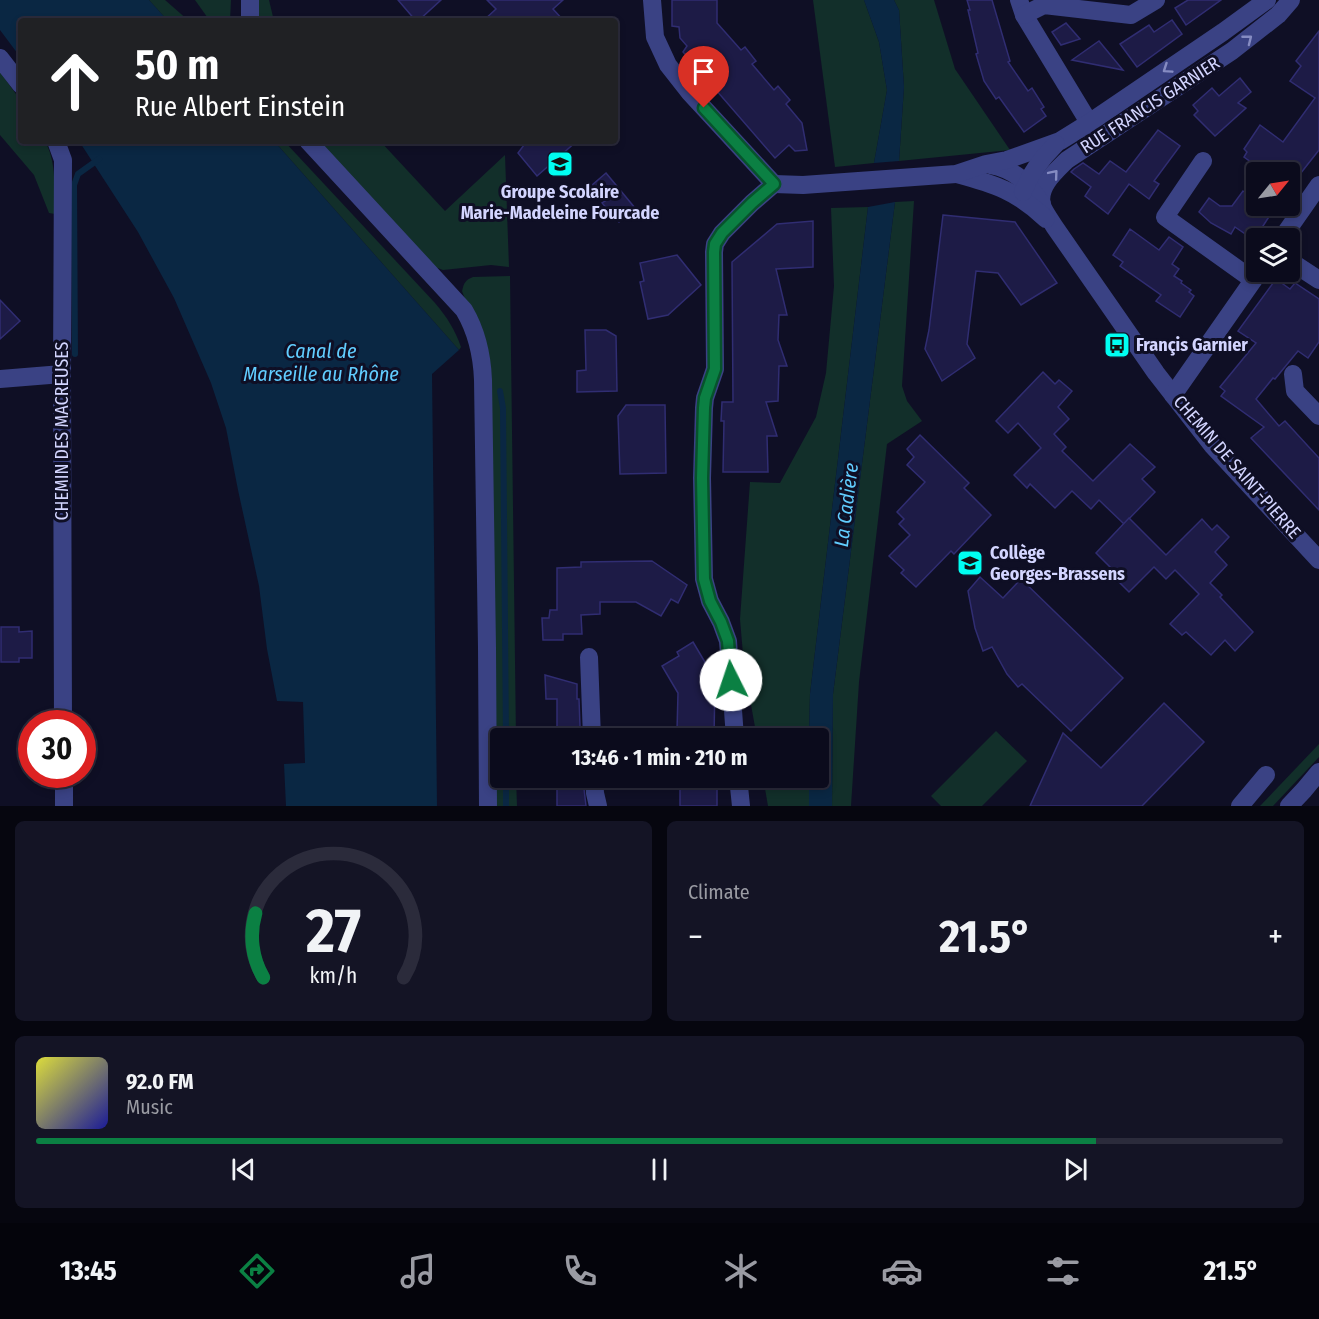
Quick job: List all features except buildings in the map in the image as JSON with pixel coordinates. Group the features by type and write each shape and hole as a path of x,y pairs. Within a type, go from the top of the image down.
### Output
{"street":[{"path":"250,0 250,18"},
{"path":"652,0 655,37 668,65 690,93 774,184"},
{"path":"1094,131 1022,8 1044,5 1131,15 1156,0"},
{"name":"RUE FRANCIS GARNIER","path":"1042,204 1042,192 1049,178 1094,131 1267,0"},
{"name":"RUE FRANCIS GARNIER","path":"1060,141 1094,131 1232,51 1278,15 1291,0"},
{"path":"0,58 18,81"},
{"path":"734,728 728,641 706,591 704,579 704,408 715,369 715,244 722,233 774,184 803,185 956,174 1007,160 1060,141"},
{"path":"1024,190 1042,158 1060,141"},
{"name":"CHEMIN DES MACREUSES","path":"57,144 63,160 63,710"},
{"path":"311,144 464,310 476,335 483,365 488,806"},
{"path":"1203,161 1165,217 1246,270"},
{"path":"986,164 1012,172 1054,226"},
{"path":"956,174 1000,187 1024,190 1042,204 1054,226"},
{"path":"1289,228 1319,185"},
{"name":"CHEMIN DE SAINT-PIERRE","path":"1054,226 1156,373 1212,445 1319,560"},
{"path":"1300,268 1319,280"},
{"path":"1173,395 1252,282"},
{"path":"0,379 62,374"},
{"path":"1293,374 1295,391 1319,416"},
{"path":"589,657 592,728"},
{"path":"1288,806 1311,787 1319,772"},
{"path":"1240,806 1266,775"},
{"path":"64,788 64,806"},
{"path":"595,788 598,806"},
{"path":"739,788 741,806"}],"green space":[{"path":"149,0 165,0 186,18 165,18"},
{"path":"195,0 231,0 230,18 208,18"},
{"path":"258,0 269,0 273,18 257,18"},
{"path":"813,0 864,0 879,42 887,90 874,163 835,167"},
{"path":"894,0 934,0 955,69 1010,150 899,161 904,87 899,10"},
{"path":"0,72 18,97 18,144 46,144 49,149 54,176 55,214 49,213 34,175 0,135"},
{"path":"277,144 287,144 435,303 453,329 461,347 459,350"},
{"path":"321,144 383,144 445,211 505,155 509,267 491,265 443,270 435,267"},
{"path":"914,201 902,386 907,401 922,421 887,444 859,682 851,806 832,806 833,694 895,202"},
{"path":"868,207 810,694 809,728 755,728 744,666 740,619 750,482 780,483 816,417 826,373 834,286 831,208"},
{"path":"510,276 516,728 495,728 491,369 462,291 465,282 473,277"},
{"path":"996,731 1027,761 982,806 941,806 931,796"},
{"path":"1319,744 1319,757 1273,806 1260,806"},
{"path":"496,788 516,788 517,806 496,806"},
{"path":"765,788 809,788 809,806 768,806"}],"water":[{"path":"0,0 149,0 165,18 18,18 18,54 0,30"},
{"path":"864,0 894,0 899,10 904,87 899,161 874,163 887,90 879,42"},
{"name":"Canal de Marseille au Rhône","path":"81,144 277,144 459,350 432,374 437,806 286,806 284,764 305,763 303,702 277,701 267,649 259,586 226,428 211,383 174,298 138,232"},
{"name":"La Cadière","path":"895,202 833,694 832,806 809,806 809,788 829,788 829,728 809,728 810,694 868,207"}],"waterway":[{"path":"75,354 74,185 78,174 99,159"},
{"path":"500,391 503,408 506,728"},
{"path":"506,788 506,806"}],"place":[{"name":"Groupe Scolaire Marie-Madeleine Fourcade","path":"560,164"},
{"name":"Françis Garnier","path":"1117,345"},
{"name":"Collège Georges-Brassens","path":"970,563"}],"route":[{"path":"704,108 774,184 722,233 715,244 714,252 715,369 704,408 702,478 704,579 706,591 728,641 731,680"}]}
